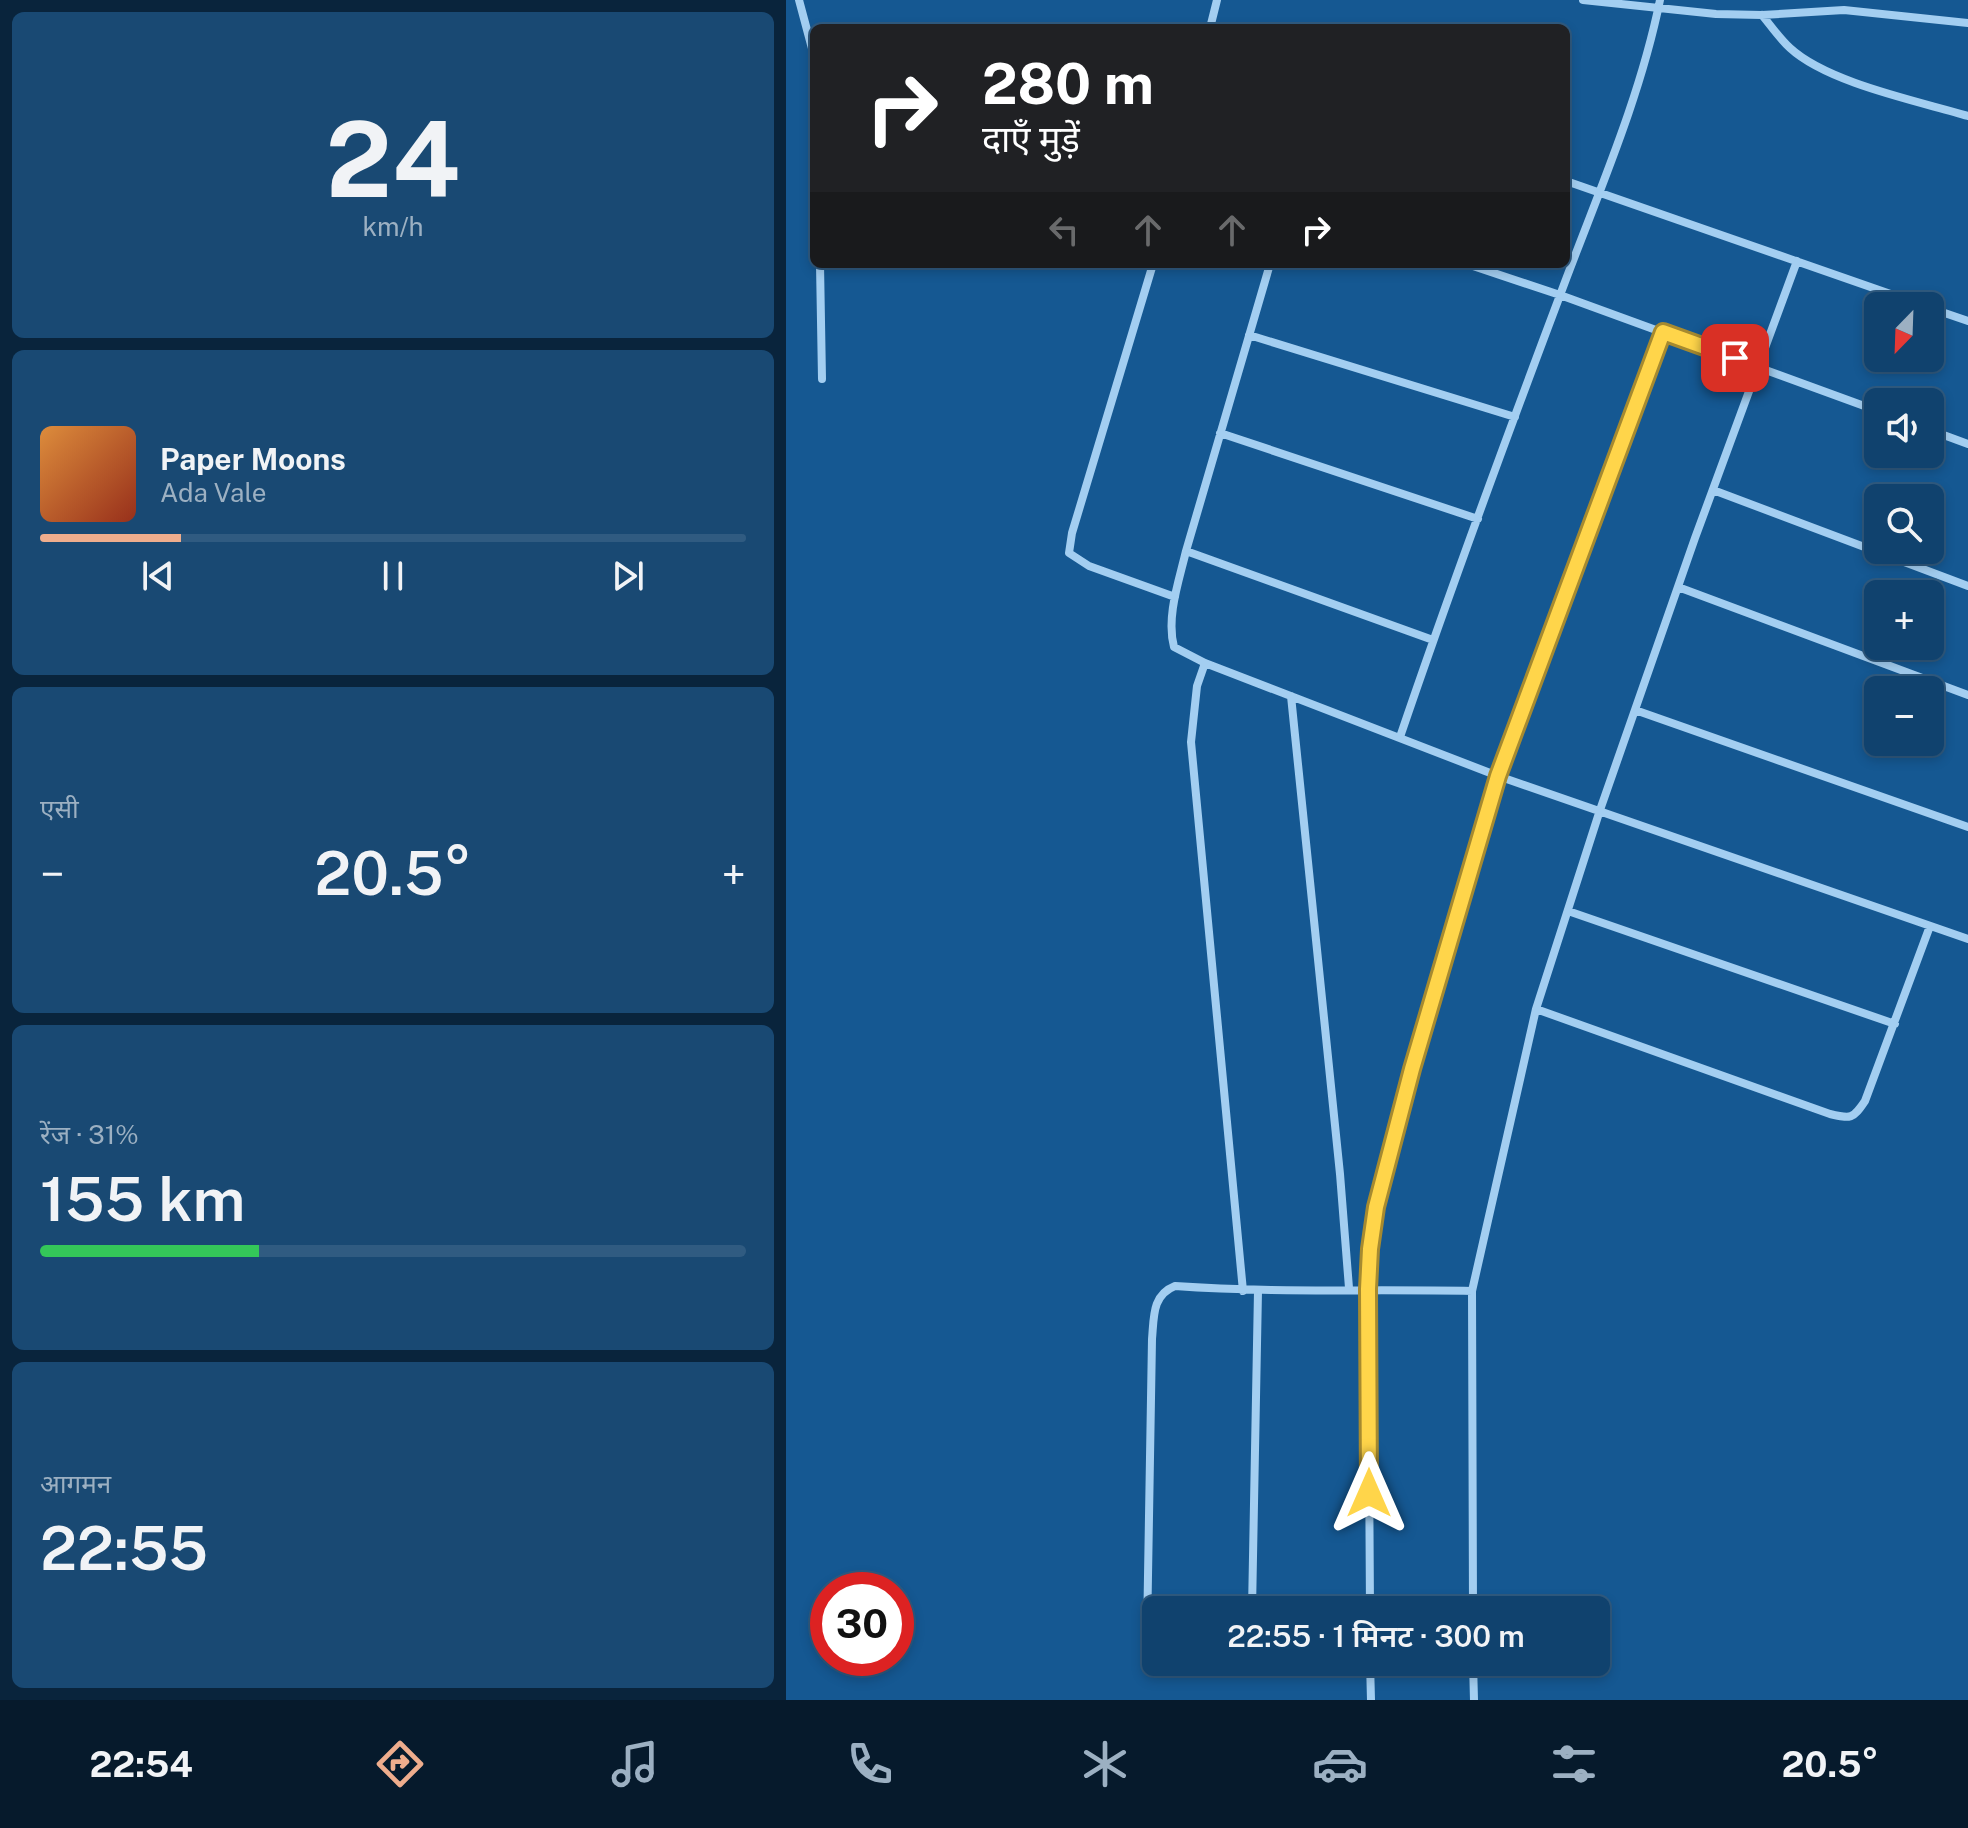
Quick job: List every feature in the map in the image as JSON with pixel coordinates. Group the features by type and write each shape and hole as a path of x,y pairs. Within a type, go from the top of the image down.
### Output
{"street":[{"path":"799,0 810,41"},
{"path":"1211,24 1217,0"},
{"path":"1583,0 1762,15 1844,10 1968,23"},
{"path":"1844,10 1847,0"},
{"path":"1400,737 1515,417 1600,194 1642,68 1659,5"},
{"path":"1762,15 1791,49 1835,73 1866,87 1968,116"},
{"path":"1570,183 1885,292"},
{"path":"1473,1596 1472,1291 1536,1009 1600,810 1797,261"},
{"path":"820,268 822,379"},
{"path":"1152,268 1072,533 1069,553 1089,566 1175,597"},
{"path":"1269,268 1186,551 1175,597 1174,647 1205,663 1498,776 1968,939"},
{"path":"1479,268 1864,406"},
{"path":"1944,313 1968,321"},
{"path":"1370,1596 1368,1289 1372,1235 1387,1165 1498,776 1663,332"},
{"path":"1249,335 1515,417"},
{"path":"1220,433 1478,519"},
{"path":"1944,435 1968,444"},
{"path":"1713,490 1968,586"},
{"path":"1186,551 1433,640"},
{"path":"1678,587 1968,695"},
{"path":"1205,663 1197,686 1191,742 1243,1291"},
{"path":"1291,696 1349,1288"},
{"path":"1635,710 1968,827"},
{"path":"1568,911 1895,1024"},
{"path":"1536,1009 1848,1118 1857,1114 1865,1101 1930,926"},
{"path":"1148,1596 1152,1339 1155,1304 1163,1290 1175,1286 1243,1291 1349,1288 1472,1291"},
{"path":"1252,1596 1258,1291"},
{"path":"1370,1676 1371,1700"},
{"path":"1473,1676 1474,1700"}],"route":[{"path":"1369,1493 1368,1289 1376,1207 1412,1069 1498,776 1663,332 1735,358"}]}
